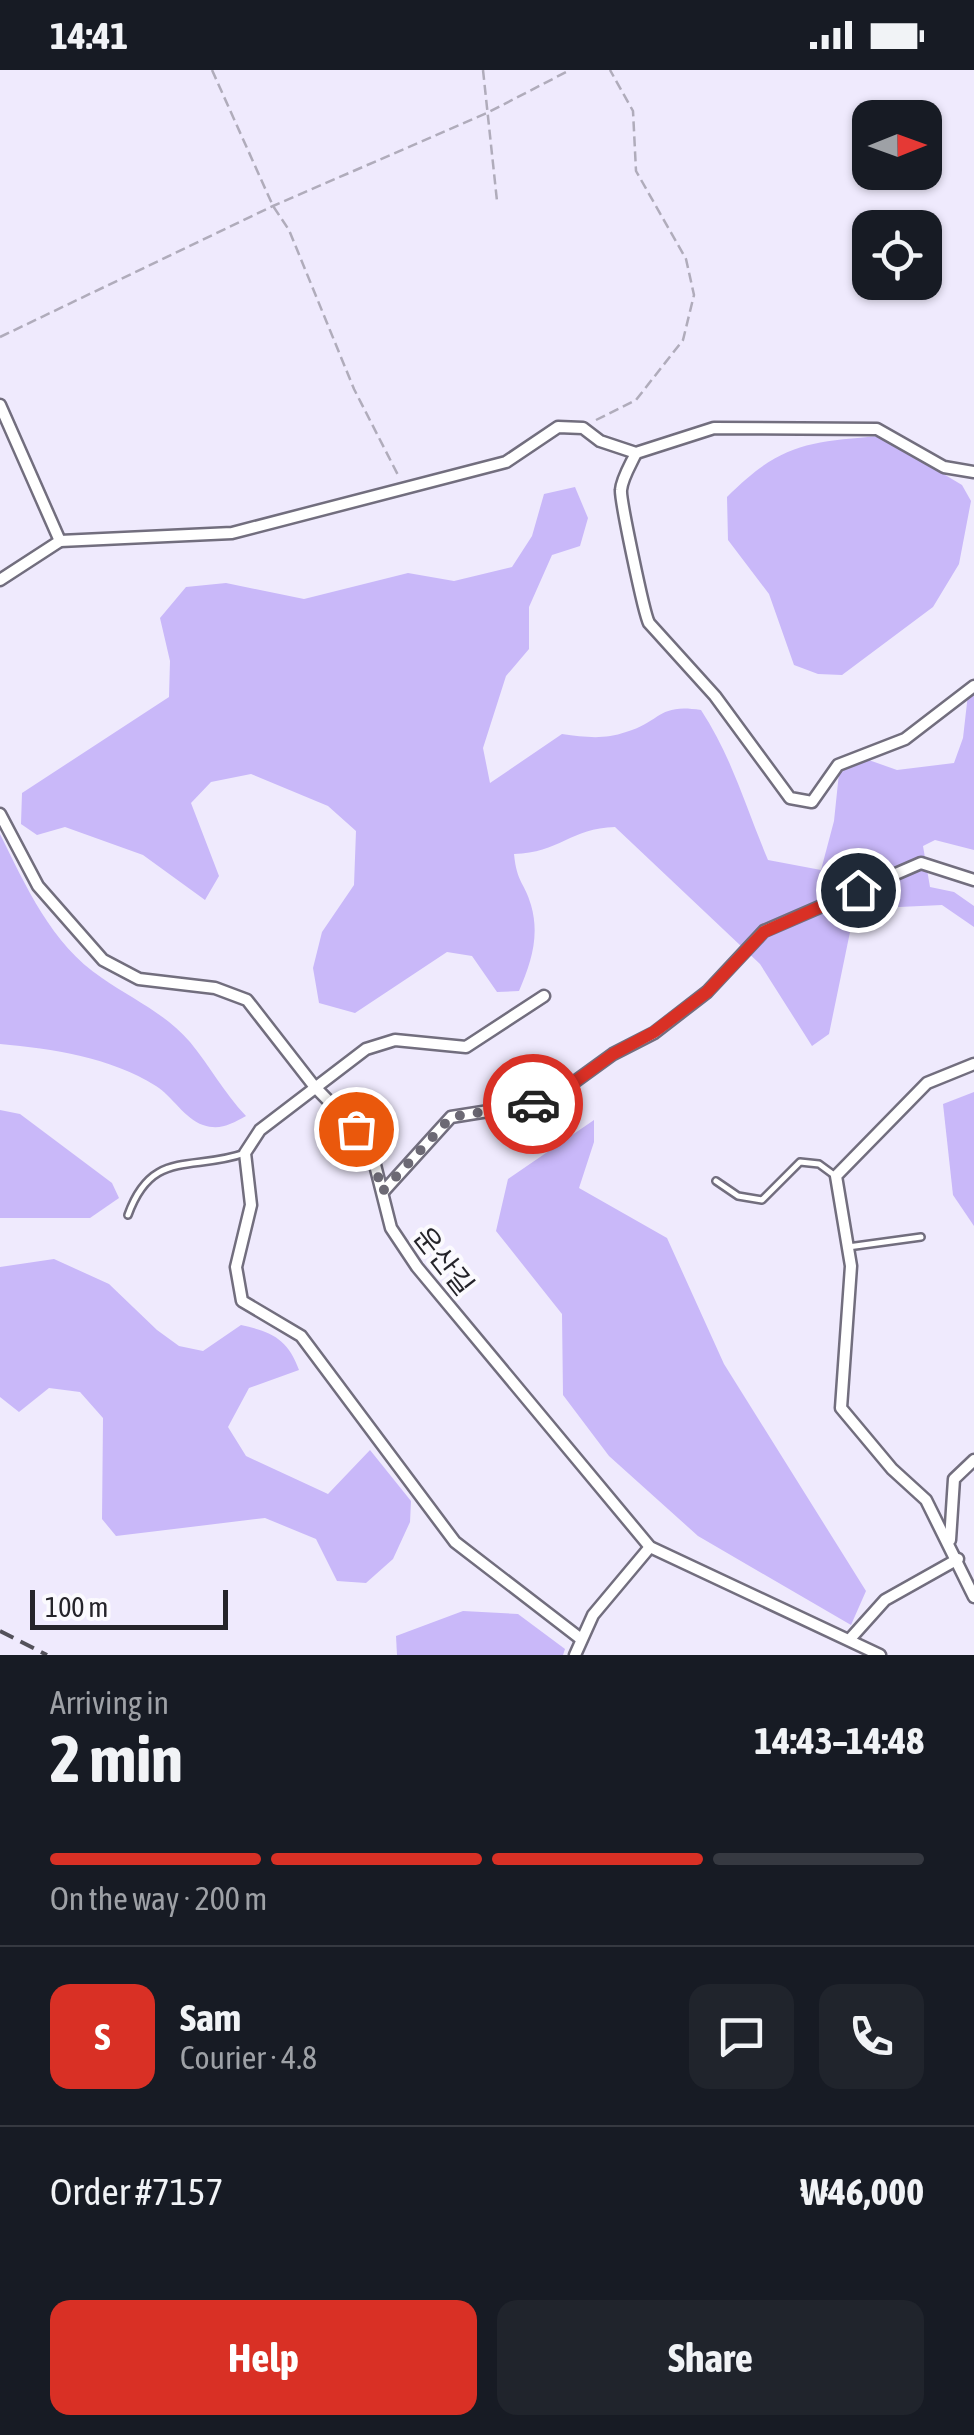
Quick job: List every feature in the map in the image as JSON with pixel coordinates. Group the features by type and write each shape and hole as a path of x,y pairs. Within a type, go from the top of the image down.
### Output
{"street":[{"path":"0,405 60,541"},
{"path":"0,580 60,541 232,533 506,462 558,428 583,428 600,440 636,453 714,428 878,429 944,467 974,472"},
{"path":"636,453 620,494 636,558 642,609 649,624 715,696 790,798 812,802 838,765 905,739 974,686"},
{"name":"운산길","path":"0,814 38,886 103,960 139,980 215,988 246,1000 314,1086 364,1141 390,1228 417,1268 650,1546 880,1655"},
{"path":"382,1192 451,1117 532,1104 562,1091 707,992 764,932 921,864 962,872 974,880"},
{"path":"544,996 466,1046 382,1042 350,1058 260,1130 245,1153 251,1206 236,1267 242,1301 301,1336 474,1561 581,1639"},
{"path":"974,1064 927,1083 836,1176 852,1266 841,1408 892,1469 926,1500 950,1541 974,1598"},
{"path":"950,1541 954,1478 974,1460"},
{"path":"575,1655 593,1615 650,1546"},
{"path":"850,1639 885,1600 958,1560"}],"lane":[{"path":"128,1215 141,1188 163,1168 220,1162 245,1153"},
{"path":"716,1181 738,1196 762,1200 800,1162 819,1164 836,1176"},
{"path":"848,1246 921,1236"}],"path":[{"path":"212,70 273,206 289,230 354,389 404,487"},
{"path":"483,70 497,202"},
{"path":"0,337 273,206 487,113 570,70"},
{"path":"583,428 636,400 682,340 694,294 686,259 636,171 633,110 610,70"}],"shaded area":[{"path":"880,436 962,485 971,501 959,564 933,607 842,675 818,674 794,665 769,594 728,540 727,497 764,466 797,448"},
{"path":"575,487 588,518 580,546 552,555 529,607 529,649 506,676 483,748 490,783 562,734 610,736 638,728 668,711 701,710 730,764 768,860 821,870 834,821 839,773 863,758 897,770 954,763 963,738 968,694 974,695 974,850 935,840 923,846 930,887 954,892 974,906 974,927 942,905 878,908 850,932 829,1034 812,1046 760,964 615,827 587,831 543,850 514,854 535,928 530,960 519,991 497,992 472,956 447,952 355,1013 319,1003 313,968 322,932 354,885 356,831 328,806 251,774 211,782 191,803 219,876 205,900 143,855 65,827 37,835 21,824 22,793 169,697 170,661 160,618 186,587 226,583 304,599 408,573 454,581 512,567 532,536 544,494"},
{"path":"0,834 42,913 68,948 102,978 180,1032 246,1116 220,1127 209,1127 190,1118 156,1086 120,1068 61,1052 0,1044"},
{"path":"974,1092 974,1226 953,1195 943,1104"},
{"path":"0,1110 20,1114 112,1183 119,1198 90,1218 0,1218"},
{"path":"594,1120 594,1142 579,1188 667,1238 724,1364 866,1591 851,1625 698,1536 609,1456 563,1395 562,1314 496,1231 508,1179"},
{"path":"54,1259 109,1284 179,1346 203,1351 241,1325 270,1334 284,1344 299,1370 249,1388 228,1427 246,1456 328,1494 370,1450 411,1501 410,1522 393,1559 366,1583 337,1581 316,1539 265,1518 116,1536 102,1519 103,1418 80,1392 49,1388 19,1412 0,1397 0,1267"},
{"path":"463,1611 518,1614 565,1649 563,1655 397,1655 396,1636"}],"railway":[{"path":"0,1631 47,1655"}],"way so far":[{"path":"356,1129 372,1153 382,1192 451,1117 533,1104"}],"route":[{"path":"533,1104 562,1091 613,1054 654,1032 707,992 764,932 858,890"}]}
